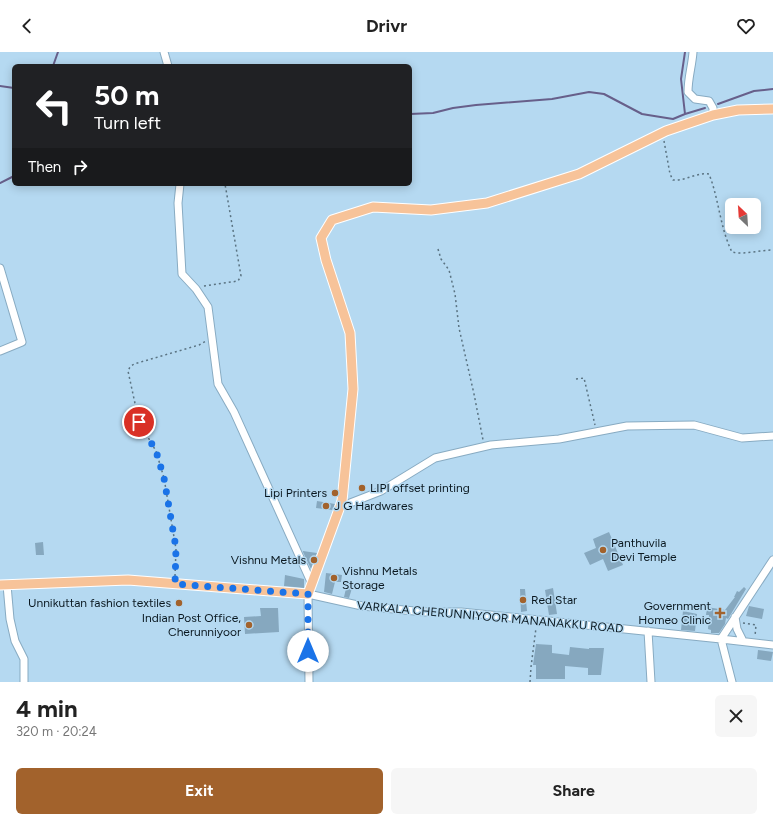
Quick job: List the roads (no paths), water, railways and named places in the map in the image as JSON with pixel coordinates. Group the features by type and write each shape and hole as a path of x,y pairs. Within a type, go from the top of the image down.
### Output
{"main road":[{"path":"308,594 342,501 353,389 350,333 326,260 321,238 332,220 373,207 431,210 486,203 579,174 661,133 713,115 738,110 773,109"},
{"name":"VARKALA CHERUNNIYOOR MANANAKKU ROAD","path":"3,585 128,580 308,594"}],"street":[{"path":"164,52 167,64"},
{"path":"692,52 688,92 695,99 709,101 713,108 713,115"},
{"path":"180,186 178,203 182,274 196,289 208,307 218,384 234,412 312,584"},
{"path":"0,268 22,342 0,351"},
{"path":"340,507 381,491 435,458 485,446 559,439 627,426 694,425 742,438 773,436"},
{"path":"732,682 721,639 773,560"},
{"path":"3,585 15,641 24,659 24,682"},
{"path":"308,594 309,682"},
{"name":"VARKALA CHERUNNIYOOR MANANAKKU ROAD","path":"308,594 362,606 425,612 461,612 773,645"},
{"path":"735,617 737,629 743,641"},
{"path":"648,631 651,682"}],"waterway":[{"path":"54,64 58,52"},
{"path":"412,114 433,113 453,108 476,105 552,99 589,92 604,94 642,114 673,119 685,114 681,79 685,52"},
{"path":"0,86 12,88"},
{"path":"718,104 754,91 773,89"},
{"path":"685,114 705,108"},
{"path":"0,183 12,177"}],"place":[{"name":"LIPI offset printing","path":"362,488"},
{"name":"Lipi Printers","path":"335,493"},
{"name":"J G Hardwares","path":"326,506"},
{"name":"Panthuvila Devi Temple","path":"603,550"},
{"name":"Vishnu Metals","path":"314,560"},
{"name":"Vishnu Metals Storage","path":"334,578"},
{"name":"Red Star","path":"523,600"},
{"name":"Unnikuttan fashion textiles","path":"179,603"},
{"name":"Government Homeo Clinic","path":"720,613"},
{"name":"Indian Post Office, Cherunniyoor","path":"249,625"}]}
